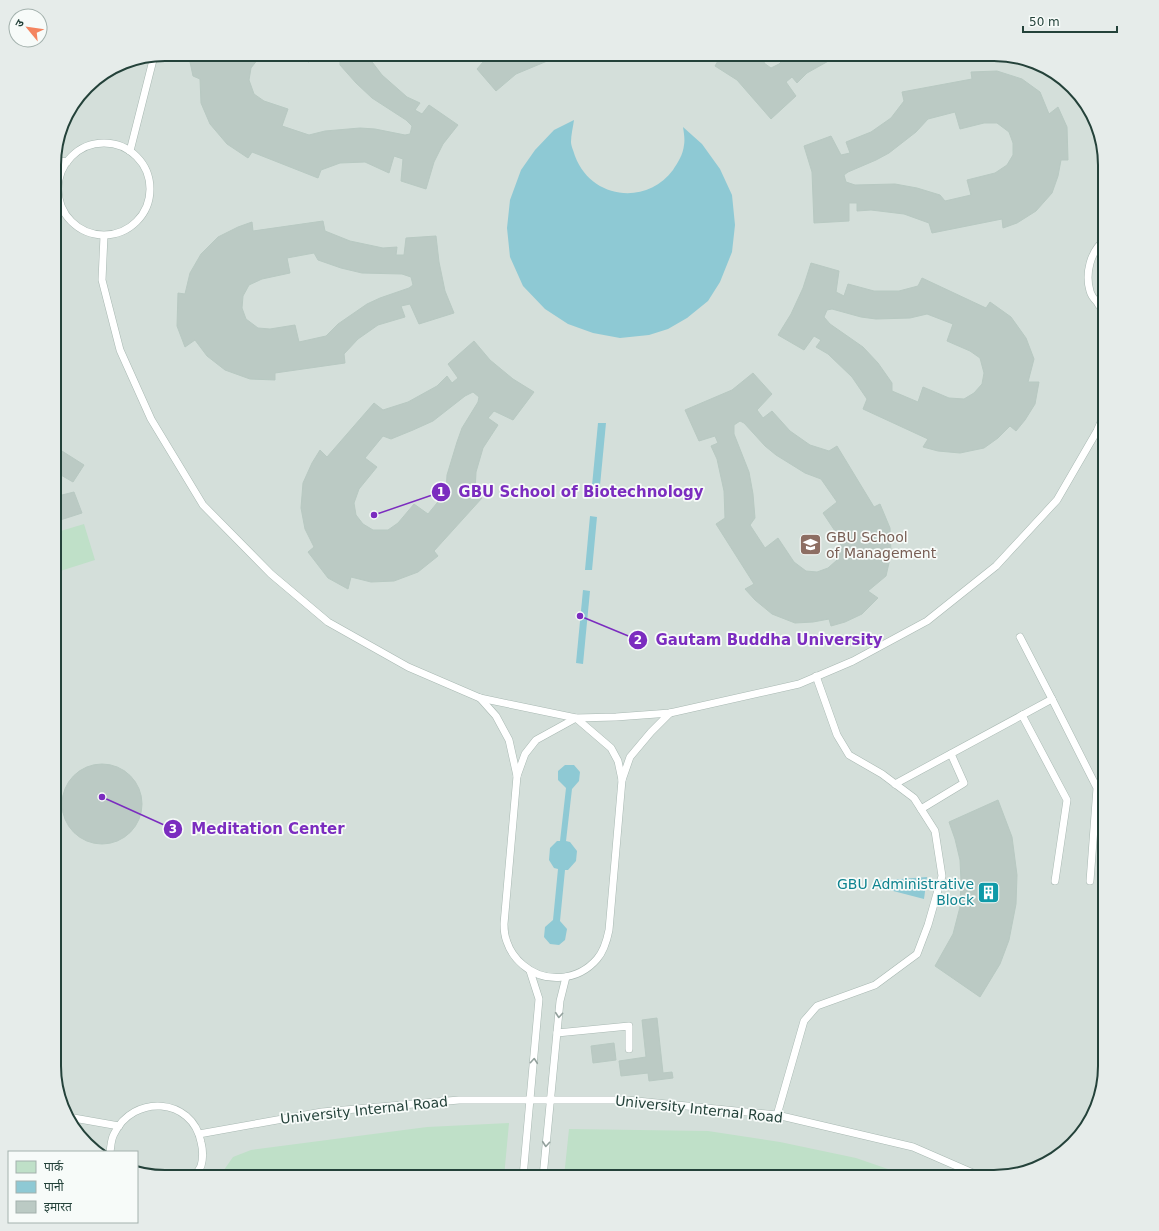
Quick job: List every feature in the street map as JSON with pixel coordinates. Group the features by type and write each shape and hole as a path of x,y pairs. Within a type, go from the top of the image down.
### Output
{"lane":[{"path":"130,151 153,62"},
{"path":"61,172 71,156 84,147 104,142 119,145 137,156 147,171 151,188 148,204 137,222 118,234 104,236 89,233 72,222 61,206"},
{"path":"61,161 67,162"},
{"path":"104,236 102,280 120,350 151,419 203,505 271,574 328,622 408,666 480,698 576,718 670,713 798,684 853,661 927,621 996,566 1057,500 1098,429"},
{"path":"1098,248 1091,258 1087,276 1090,292 1098,304"},
{"path":"1020,637 1097,788 1090,881"},
{"path":"777,1115 804,1021 818,1006 874,985 917,954 928,925 942,876 934,831 921,809 914,798 849,755 837,735 816,676"},
{"path":"480,698 496,716 509,740 517,776"},
{"path":"895,784 1052,699"},
{"path":"576,718 536,740 524,754 517,776 504,924 506,942 515,958 530,971 551,978 566,977 582,971 598,957 607,941 622,780 630,757 651,732 670,713"},
{"path":"1022,715 1067,800 1055,881"},
{"path":"576,718 610,748 618,762 622,780"},
{"path":"921,809 964,783 951,754"},
{"path":"524,1170 539,999 530,971"},
{"path":"544,1170 560,1001 566,977"},
{"path":"557,1033 629,1026 629,1049"},
{"name":"University Internal Road","path":"199,1134 322,1112 459,1100 627,1100 777,1115 913,1147 966,1170"},
{"path":"110,1151 113,1135 123,1119 136,1110 156,1105 171,1108 189,1119 199,1134 203,1151 201,1167 199,1170"},
{"path":"76,1119 119,1126"}],"shaded area":[{"path":"158,61 1001,61 1034,69 1052,78 1068,91 1077,102 1090,125 1096,144 1098,158 1098,1073 1096,1087 1087,1112 1081,1124 1068,1140 1052,1153 1034,1162 1015,1168 1001,1170 158,1170 138,1166 138,1151 105,1151 91,1140 78,1124 69,1106 63,1087 61,1066 61,158 69,125 78,107 91,91 107,78 125,69 144,63"}],"green space":[{"path":"84,524 95,560 61,571 61,531"},
{"path":"509,1123 505,1170 224,1170 233,1157 251,1150 427,1127"},
{"path":"569,1129 708,1131 780,1142 856,1158 891,1170 565,1170"}],"water":[{"path":"574,120 571,142 575,156 583,170 593,181 606,189 620,193 634,193 649,189 662,181 673,170 681,155 684,141 683,127 702,144 720,169 732,195 735,225 732,252 720,282 708,301 687,318 668,329 649,335 620,338 593,333 568,324 545,309 523,286 510,257 507,228 510,200 521,170 535,150 554,130"},
{"path":"598,423 606,423 599,496 591,496"},
{"path":"590,516 597,517 592,570 585,570"},
{"path":"583,590 590,591 583,664 576,663"},
{"path":"565,765 574,765 580,772 579,781 572,789 566,841 570,842 577,851 576,861 568,870 565,870 560,921 567,929 565,940 559,945 550,944 544,937 545,927 553,920 558,869 554,868 549,860 550,848 557,841 560,841 566,788 558,780 558,771"},
{"path":"927,877 924,899 874,886 875,881"}],"building":[{"path":"256,61 251,68 249,80 254,94 264,101 288,109 282,126 309,135 325,131 360,128 375,129 405,135 410,134 412,126 406,120 372,98 340,65 340,61 371,61 382,75 407,97 420,103 415,110 422,114 429,105 458,125 443,144 434,162 426,189 401,181 403,159 394,156 389,173 365,162 340,163 321,170 318,178 252,152 248,158 227,144 210,124 201,103 200,79 193,76 190,62"},
{"path":"484,61 547,61 516,74 496,91 477,69"},
{"path":"718,61 765,61 764,63 771,68 782,61 828,61 807,73 797,83 792,77 786,82 796,96 771,119 737,80 715,66"},
{"path":"997,71 1022,79 1040,92 1049,114 1058,107 1067,127 1068,160 1061,160 1058,176 1052,193 1036,211 1017,223 1003,228 1002,219 932,233 929,223 904,214 871,210 857,211 857,203 849,203 849,221 814,223 812,172 804,146 831,136 841,155 850,153 846,142 871,132 891,118 904,101 902,92 972,79 971,72","holes":["955,112 960,129 984,123 997,123 1009,132 1013,143 1013,155 1007,165 995,173 967,180 971,195 945,201 940,195 917,188 895,184 855,185 846,182 844,175 889,153 916,132 928,119"]},
{"path":"323,221 325,231 350,241 383,248 397,247 396,255 404,255 406,238 436,236 439,262 445,291 454,313 419,324 410,304 401,306 405,317 378,325 358,339 344,354 345,363 275,373 275,380 250,379 225,370 207,356 195,340 185,347 177,326 178,293 185,294 190,273 201,254 218,237 252,222 253,231","holes":["314,253 318,260 362,273 402,274 411,277 413,285 409,288 367,304 338,324 326,336 299,342 295,325 270,329 258,328 246,319 242,308 243,296 249,285 262,279 290,273 287,258"]},
{"path":"811,263 839,271 836,292 844,296 848,284 874,291 899,291 918,286 922,278 986,308 990,302 1011,317 1026,338 1034,359 1028,382 1039,382 1035,404 1016,431 1010,426 998,438 984,448 960,453 938,451 923,447 928,439 863,409 867,399 852,377 828,354 816,347 821,340 814,336 804,350 778,335 791,314 803,288","holes":["832,309 861,317 876,319 910,318 927,314 953,324 947,341 970,351 980,358 984,373 982,384 974,393 964,399 949,398 923,387 918,402 892,391 892,383 878,363 863,347 830,324 824,317 827,310"]},
{"path":"474,341 490,360 513,379 534,392 513,420 494,411 488,418 498,425 483,448 476,472 475,492 482,498 434,551 438,556 418,572 394,581 371,582 351,577 348,589 328,578 308,552 314,547 305,529 301,508 303,483 320,450 327,457 374,403 383,410 408,402 437,386 447,376 452,383 458,378 448,364","holes":["473,392 479,397 478,402 462,428 457,442 447,475 446,492 428,514 414,504 398,523 388,530 373,530 363,524 356,515 354,503 359,489 377,467 365,458 383,436 391,439 433,421 465,396"]},
{"path":"753,373 772,394 757,410 763,418 772,411 790,431 810,445 829,451 837,446 874,507 880,504 890,528 891,554 886,576 868,591 878,598 862,614 845,622 831,626 829,619 795,623 772,614 755,600 745,589 754,584 716,524 725,518 724,491 717,459 711,446 718,443 715,436 699,441 685,410 732,390","holes":["740,421 744,423 765,446 776,455 805,473 821,479 837,502 823,513 837,534 841,546 837,560 828,568 817,572 806,571 794,562 778,538 765,548 750,525 755,518 753,494 749,472 734,434 734,425"]},
{"path":"61,450 84,465 73,482 61,475"},
{"path":"74,492 82,513 61,520 61,495"},
{"path":"102,764 117,767 130,776 139,789 142,804 139,819 130,832 117,841 102,844 87,841 74,832 65,819 62,804 65,789 74,776 87,767"},
{"name":"GBU Administrative Block","path":"998,800 1012,837 1017,875 1016,904 1009,940 1000,964 980,997 935,966 953,934 960,907 960,860 949,822"},
{"path":"657,1018 663,1073 672,1072 673,1078 649,1081 648,1073 621,1076 619,1061 646,1057 642,1020"},
{"path":"614,1043 616,1060 593,1063 591,1046"}],"place":[{"name":"GBU School of Biotechnology","path":"374,515"},
{"name":"GBU School of Management","path":"811,545"},
{"name":"Gautam Buddha University","path":"580,616"},
{"name":"Meditation Center","path":"102,797"},
{"name":"GBU Administrative Block","path":"989,892"}]}
